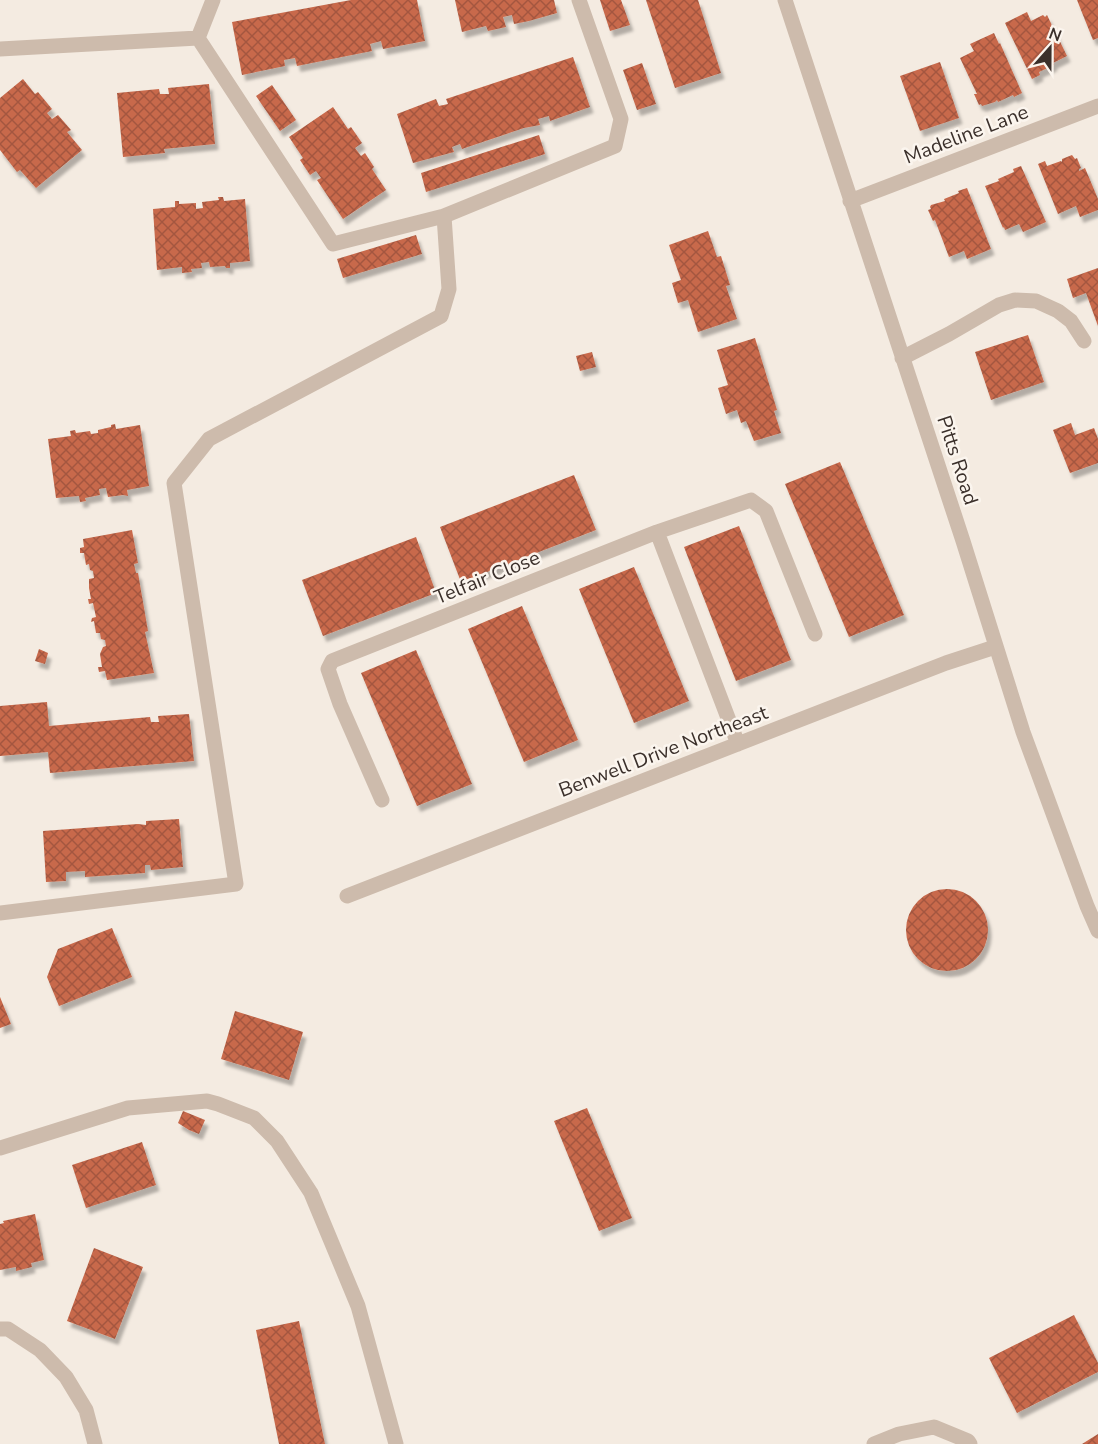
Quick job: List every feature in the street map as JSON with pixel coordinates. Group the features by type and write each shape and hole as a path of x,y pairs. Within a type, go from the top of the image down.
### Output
{"street":[{"path":"198,38 213,0"},
{"path":"198,38 333,244 444,216 615,146 621,119 579,0"},
{"name":"Pitts Road","path":"784,0 963,541 1023,732 1093,903 1098,931"},
{"path":"0,49 198,38"},
{"name":"Madeline Lane","path":"850,201 1098,106"},
{"path":"0,913 236,884 174,483 208,439 441,316 449,289 444,216"},
{"path":"902,358 999,305 1015,300 1036,301 1058,310 1071,321 1084,341"},
{"name":"Telfair Close","path":"382,800 334,686 328,669 332,661 657,532 751,500 766,511 815,634"},
{"path":"657,532 738,744"},
{"name":"Benwell Drive Northeast","path":"347,897 946,663 995,646"},
{"path":"0,1148 128,1108 207,1101 254,1118 277,1141 311,1193 358,1306 396,1444"},
{"path":"0,1329 8,1329 40,1350 66,1377 86,1410 95,1444"},
{"path":"874,1444 899,1434 934,1427 968,1441 970,1444"}],"building":[{"path":"351,0 417,0 425,41 383,49 381,41 370,44 372,51 297,66 295,58 284,60 285,66 242,75 232,22"},
{"path":"455,0 554,0 557,13 514,24 512,15 503,17 506,27 488,31 486,26 462,32"},
{"path":"600,0 621,0 630,25 610,31"},
{"path":"646,0 698,0 721,73 675,88"},
{"path":"1077,0 1098,0 1098,38 1093,40"},
{"path":"1027,12 1031,21 1047,15 1067,56 1039,72 1040,75 1032,79 1005,23"},
{"path":"994,33 1022,93 982,106 979,105 974,94 977,94 960,58 974,51 970,44"},
{"path":"573,57 590,107 550,121 549,116 538,119 540,125 524,128 462,149 460,144 452,147 454,152 413,163 397,114 436,99 439,106 448,104 446,99"},
{"path":"940,62 959,118 920,131 900,76"},
{"path":"642,63 656,104 637,110 623,70"},
{"path":"23,79 52,109 47,113 52,119 58,115 71,130 67,132 82,150 36,188 20,170 17,172 0,150 0,98"},
{"path":"209,84 215,144 164,149 165,153 123,157 117,93 159,89 160,94 169,94 168,88"},
{"path":"272,85 296,120 280,131 256,96"},
{"path":"333,107 348,129 351,127 362,143 355,148 361,156 365,153 374,167 372,169 386,190 343,219 317,180 321,178 316,171 310,175 300,160 303,158 289,137"},
{"path":"539,135 545,154 426,192 421,173"},
{"path":"1072,155 1075,159 1077,158 1081,168 1079,171 1085,168 1098,199 1098,210 1080,217 1076,206 1058,214 1038,164 1045,161 1047,166 1062,162 1062,159"},
{"path":"1021,166 1046,222 1023,232 1019,224 1005,230 1003,228 985,186 999,181 998,179"},
{"path":"967,188 991,249 967,259 964,251 949,257 935,220 933,221 928,210 931,209 931,205 945,201 944,199"},
{"path":"218,197 223,197 224,201 245,199 250,261 230,263 230,268 210,267 209,262 201,263 202,268 182,273 182,267 157,270 153,209 175,207 175,201 179,201 179,204 196,203 196,209 203,208 202,202 219,200"},
{"path":"708,231 717,257 721,256 730,285 726,286 737,319 698,332 688,300 678,303 672,283 681,280 669,245"},
{"path":"416,235 422,254 343,278 337,259"},
{"path":"1098,268 1098,326 1086,293 1073,298 1067,279"},
{"path":"1028,335 1044,382 991,400 975,352"},
{"path":"755,338 777,410 774,411 781,433 754,441 746,421 741,423 737,410 726,414 718,388 728,385 717,350"},
{"path":"592,352 596,367 580,371 576,356"},
{"path":"1071,423 1075,435 1094,428 1098,439 1098,463 1070,473 1053,430"},
{"path":"115,424 116,429 140,425 149,486 127,490 128,496 108,497 106,488 99,489 100,495 85,498 86,501 80,502 79,496 56,498 48,439 71,436 70,431 75,430 76,433 90,431 91,434 98,433 98,430"},
{"path":"840,462 904,615 849,637 785,484"},
{"path":"574,475 596,530 461,582 440,527"},
{"path":"739,526 791,660 736,681 684,547"},
{"path":"132,530 138,563 134,564 136,573 138,573 148,631 145,632 154,673 107,680 105,671 99,672 98,667 102,667 100,654 106,646 105,640 101,639 100,633 96,633 94,621 91,622 92,618 96,617 93,603 89,604 88,599 91,599 89,579 94,578 93,571 90,570 89,564 86,565 84,553 80,553 80,548 84,547 83,539"},
{"path":"416,537 436,593 323,636 302,580"},
{"path":"634,567 689,701 634,723 579,589"},
{"path":"522,606 578,740 524,762 468,629"},
{"path":"39,649 48,653 45,664 35,661"},
{"path":"416,650 472,784 417,806 361,673"},
{"path":"47,702 49,726 150,717 151,722 159,722 158,716 189,714 194,761 50,773 48,752 0,756 0,706"},
{"path":"179,819 183,867 151,870 150,865 145,865 145,873 85,877 85,871 66,872 66,881 46,882 43,831 146,825 146,821"},
{"path":"939,889 955,889 970,896 981,907 988,922 985,946 976,959 955,971 939,971 924,964 913,953 906,938 906,922 913,907 924,896"},
{"path":"112,928 132,977 59,1006 47,977 58,949"},
{"path":"0,997 11,1024 0,1028"},
{"path":"235,1011 303,1032 289,1080 221,1059"},
{"path":"587,1108 632,1218 599,1231 554,1121"},
{"path":"183,1111 205,1120 199,1134 178,1123"},
{"path":"142,1142 156,1185 86,1208 72,1165"},
{"path":"35,1214 44,1260 31,1263 32,1267 16,1271 16,1267 0,1270 0,1224 4,1223 3,1221"},
{"path":"94,1248 143,1267 115,1339 67,1321"},
{"path":"1074,1315 1098,1363 1098,1372 1017,1413 989,1358"},
{"path":"299,1321 325,1444 279,1444 256,1330"},
{"path":"1098,1434 1098,1444 1082,1444"}]}
